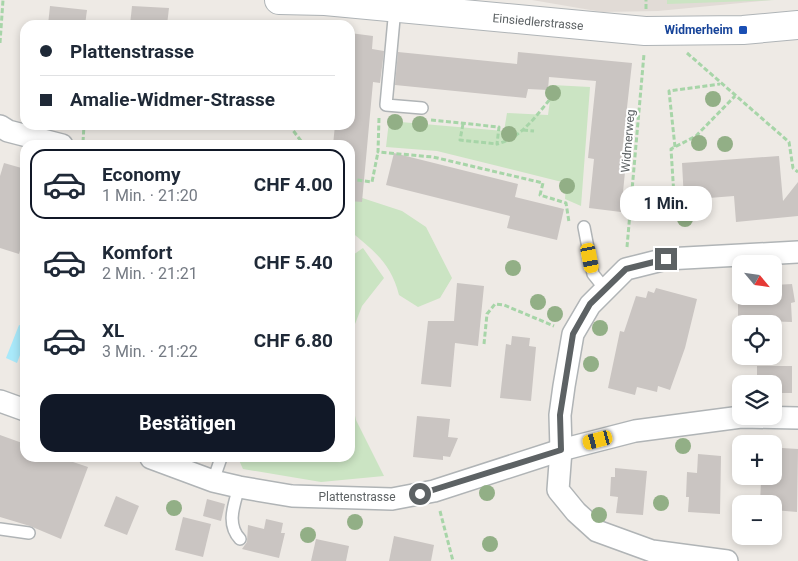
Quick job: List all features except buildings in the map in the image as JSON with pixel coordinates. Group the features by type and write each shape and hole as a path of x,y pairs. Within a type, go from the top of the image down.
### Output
{"main road":[{"name":"Einsiedlerstrasse","path":"278,0 324,1 646,31 743,30 798,24"}],"street":[{"path":"0,126 8,131 43,140"},
{"path":"726,561 652,552 596,531 576,512 558,490 561,450 560,415 573,334 590,304 626,269 666,259 798,252"},
{"path":"0,401 20,408"},
{"name":"Plattenstrasse","path":"162,462 212,481 292,496 392,499 434,491 561,450 635,431 741,417 798,418"}],"lane":[{"path":"395,8 386,104 422,108"},
{"path":"584,227 593,274 605,290"},
{"path":"212,481 219,462"},
{"path":"238,487 232,524 234,532 240,539"},
{"path":"0,528 29,533"}],"path":[{"path":"0,44 3,0"},
{"path":"671,31 689,56 789,142 793,168 798,172"},
{"name":"Widmerweg","path":"626,269 644,53"},
{"path":"675,147 669,91 720,84"},
{"path":"674,196 671,150 696,136 735,96"},
{"path":"462,124 460,140 497,144 509,141 523,130 551,98"},
{"path":"355,179 372,182 378,152 377,135 380,104 386,104"},
{"path":"422,108 421,119 499,127 497,144"},
{"path":"523,130 534,131"},
{"path":"378,152 433,156 543,183 540,195 566,203 571,230"},
{"path":"484,344 488,314 495,304 504,305 573,334"},
{"path":"434,491 453,561"}],"shaded area":[{"path":"532,0 771,0 658,11 602,12"}],"green space":[{"path":"667,0 775,0 667,4"},
{"path":"552,85 590,87 581,206 565,199 566,183 437,151 386,147 389,121 504,131 507,113 548,115"},
{"path":"355,196 402,211 426,227 452,278 440,298 418,307 399,295 391,274 374,252 355,235"},
{"path":"363,248 384,278 362,306 355,324 355,254"},
{"path":"355,416 384,476 321,482 243,469 240,462 355,462"}],"water":[{"path":"20,325 20,355 17,363 6,358"}],"place":[{"name":"Widmerheim","path":"743,30"}],"route":[{"path":"420,494 561,450 560,415 573,334 590,304 626,269 666,259"}]}
